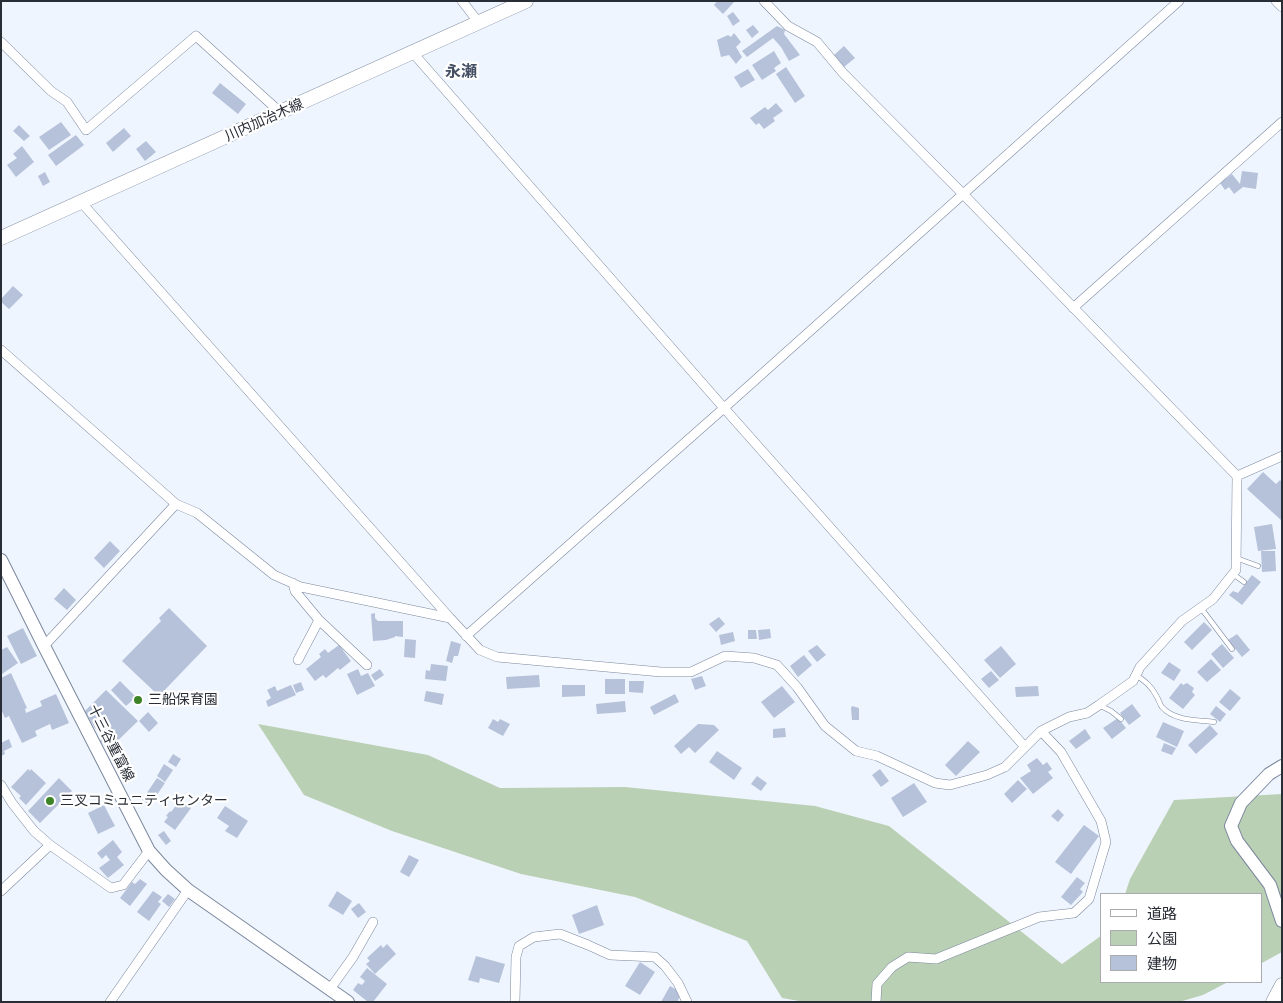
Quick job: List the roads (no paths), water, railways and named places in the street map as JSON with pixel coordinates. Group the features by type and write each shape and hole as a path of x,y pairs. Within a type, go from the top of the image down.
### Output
{"main road":[{"name":"川内加治木線","path":"1,238 526,1"},
{"name":"十三谷重富線","path":"1,560 149,851 188,890 348,1002"},
{"path":"1282,766 1269,774 1240,803 1232,826 1237,841 1270,885 1282,921"},
{"path":"1273,1002 1282,985"}],"street":[{"path":"462,1 478,23"},
{"path":"81,202 480,650 497,657 661,672 691,672 725,656 754,658 778,665 797,687 825,726 856,750 877,756 935,783 950,785 987,775 1005,767 1041,731 1069,717 1087,713 1132,681 1140,667 1182,621 1214,599 1236,570 1237,476 843,73 817,42 788,26 764,1"},
{"path":"466,636 724,408 1178,1"},
{"path":"1276,1 1282,7"},
{"path":"1,42 50,91 67,102 86,130 196,36 280,112"},
{"path":"413,53 1024,746"},
{"path":"1074,308 1282,122"},
{"path":"1,350 176,504 197,513 274,575 301,587 450,618"},
{"path":"1237,476 1282,456"},
{"path":"44,646 176,504"},
{"path":"293,583 295,591 319,620 367,665"},
{"path":"298,660 319,620"},
{"path":"876,1002 877,984 892,967 908,957 936,959 1039,917 1074,913 1089,900 1106,842 1100,821 1061,752 1041,731"},
{"path":"1,785 12,803 34,831 50,845 112,888 123,885 149,851"},
{"path":"1,891 50,845"},
{"path":"110,1002 188,890"},
{"path":"330,989 353,957 373,922"},
{"path":"515,1002 516,957 519,946 534,937 560,934 610,955 655,957 665,966 678,983 687,1002"}],"lane":[{"path":"1236,558 1258,566"},
{"path":"1233,574 1244,582"},
{"path":"1201,608 1232,649"},
{"path":"1135,676 1145,681 1157,695 1161,707 1171,714 1214,722"},
{"path":"1099,705 1121,719"}],"place":[{"name":"三船保育園","path":"138,700"},
{"name":"三叉コミュニティセンター","path":"50,801"}],"district":[{"name":"永瀬","path":"461,72"}]}
